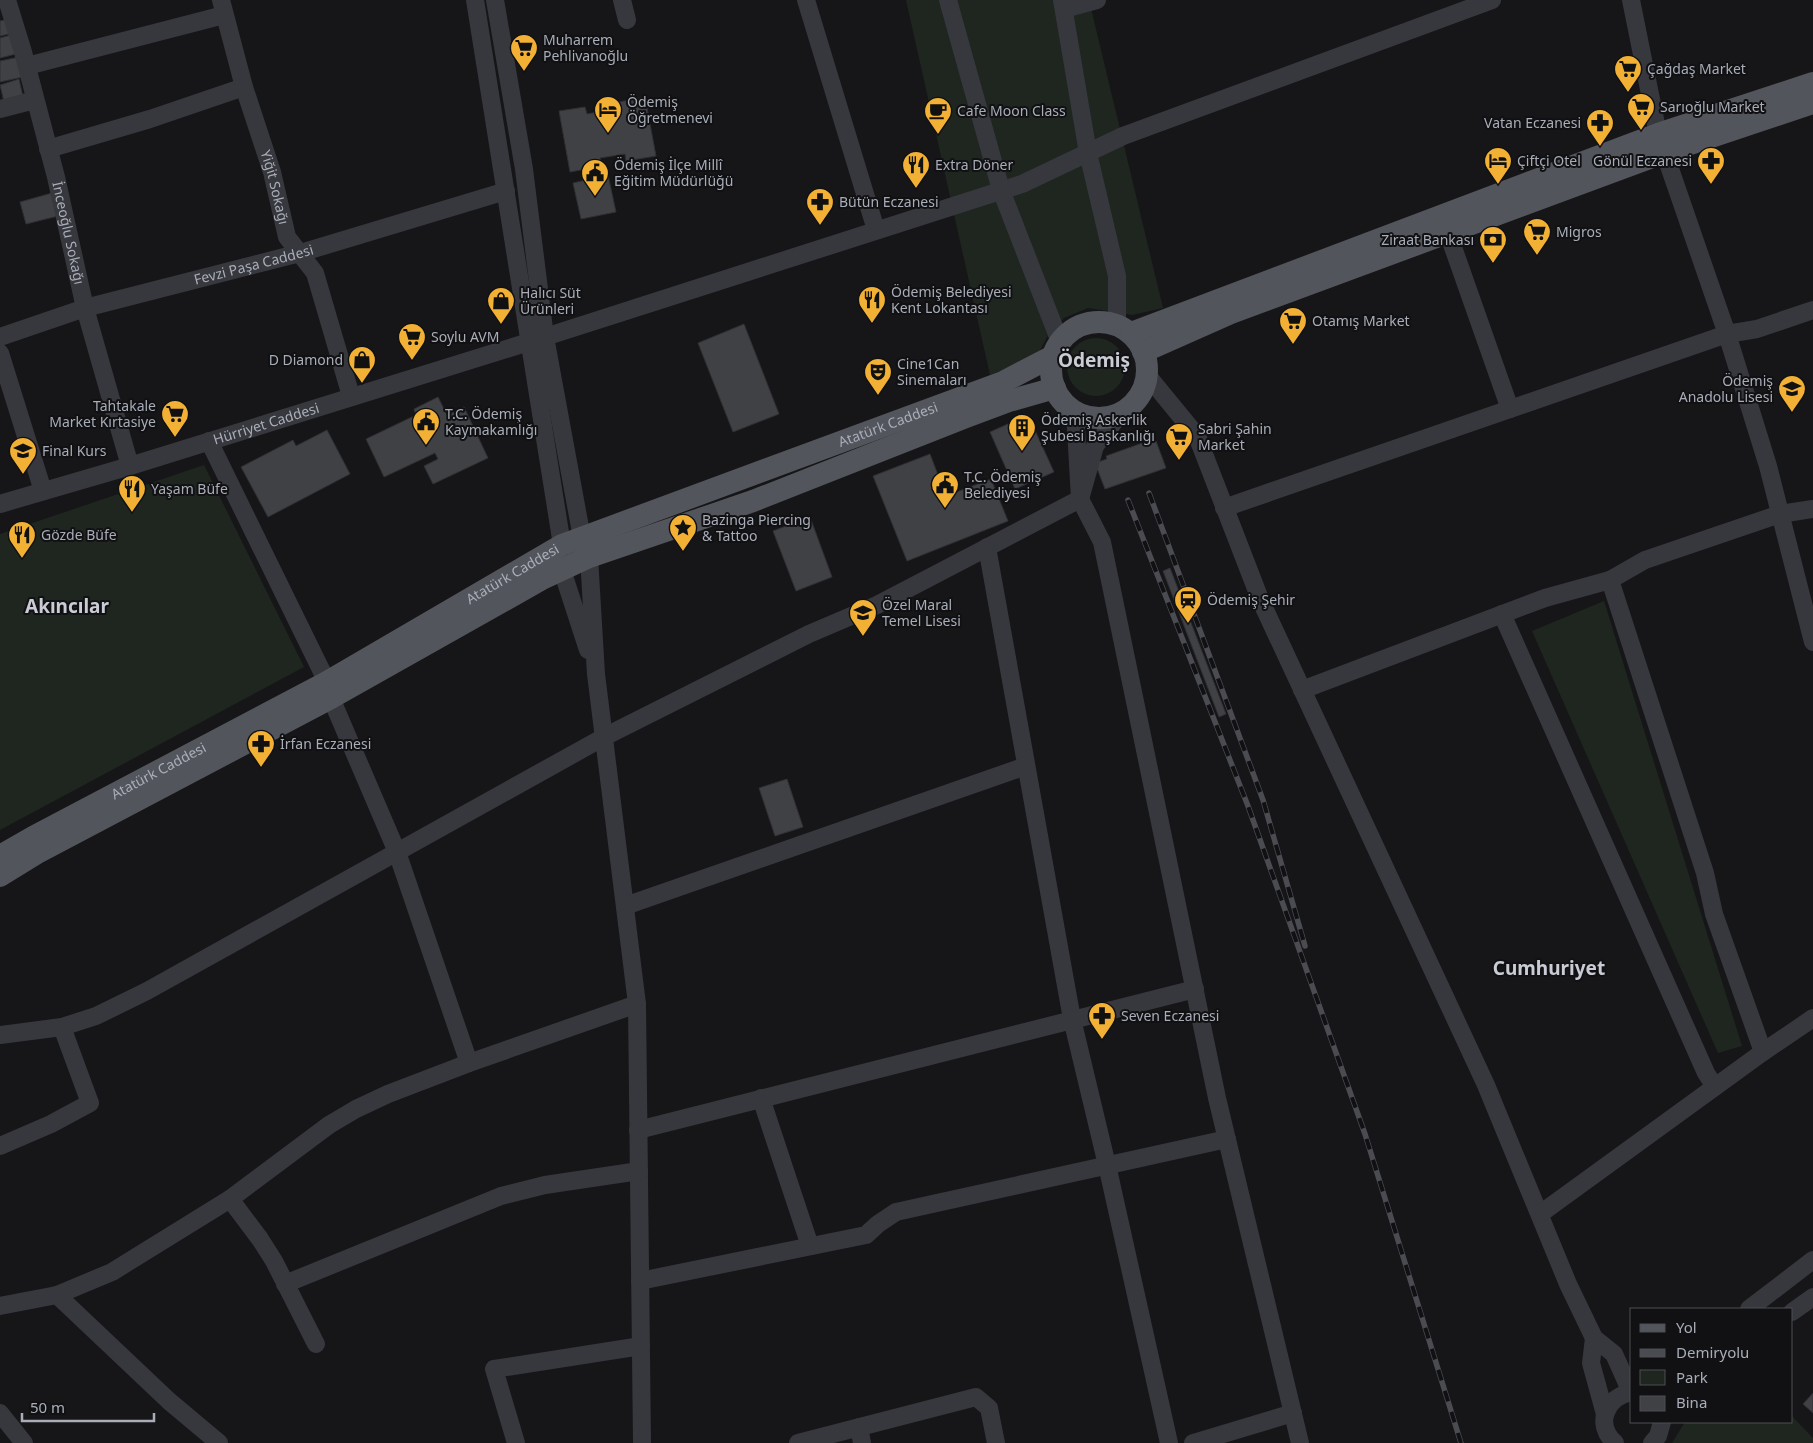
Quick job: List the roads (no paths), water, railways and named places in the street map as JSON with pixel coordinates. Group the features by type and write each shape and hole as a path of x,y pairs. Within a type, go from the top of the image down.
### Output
{"main road":[{"path":"1143,352 1231,313 1448,233 1662,143 1813,83"},
{"path":"1124,329 1662,143 1813,103"},
{"path":"1102,322 1124,329 1141,345 1146,359 1147,375 1143,390 1134,403 1122,412 1106,418 1090,417 1075,411 1063,401 1054,388 1051,372 1057,349 1072,330 1086,324 1102,322"},
{"name":"Atatürk Caddesi","path":"0,876 39,852 329,690 578,547 1003,382 1057,349"},
{"name":"Atatürk Caddesi","path":"0,856 33,836 329,690 562,570 578,547 753,502 966,417 1009,401 1054,388"}],"street":[{"name":"İnceoğlu Sokağı","path":"7,0 36,100 84,308 130,466"},
{"path":"475,0 506,191 538,339 578,547 596,674 637,1004 642,1443"},
{"path":"495,0 524,169 538,339"},
{"path":"622,0 627,20"},
{"path":"806,0 876,230"},
{"path":"948,0 1001,190 1057,349"},
{"path":"1097,0 1063,5 1088,153 1117,276 1124,329"},
{"name":"Hürriyet Caddesi","path":"0,504 130,466 538,339 1022,184 1124,136 1492,0"},
{"path":"1631,0 1662,143 1727,334 1768,466 1813,642"},
{"path":"27,66 223,7"},
{"name":"Yiğit Sokağı","path":"223,7 244,87 272,172 287,237 316,273 351,396"},
{"path":"48,148 150,119 244,87"},
{"path":"0,109 36,100"},
{"name":"Fevzi Paşa Caddesi","path":"0,337 84,308 300,253 506,191"},
{"path":"1448,233 1510,409"},
{"path":"1224,508 1727,334 1757,329 1813,310"},
{"path":"0,353 42,491"},
{"path":"1147,375 1196,436 1260,600 1486,1085 1568,1284 1594,1338 1614,1354 1630,1388"},
{"path":"1075,411 1080,499 1102,542 1194,989 1227,1139 1300,1443"},
{"path":"0,1035 62,1027 96,1016 147,991 604,737 809,634 877,605 1080,499 1095,446 1122,412"},
{"path":"209,441 329,690 397,852 468,1063"},
{"path":"1302,690 1545,598 1610,580 1645,560 1780,514 1813,509"},
{"path":"987,547 1072,1019 1170,1443"},
{"path":"562,570 596,674"},
{"path":"1610,580 1706,873 1714,914 1763,1052"},
{"path":"1502,614 1706,1073 1715,1087"},
{"path":"625,906 1026,766"},
{"path":"638,1130 1194,989"},
{"path":"0,1306 57,1295 112,1272 230,1199 313,1136 356,1109 388,1094 468,1063 637,1004"},
{"path":"1540,1214 1763,1052 1813,1018"},
{"path":"0,1146 52,1124 90,1103 62,1027"},
{"path":"761,1098 810,1246"},
{"path":"640,1281 866,1235 896,1212 1227,1139"},
{"path":"285,1284 501,1196 545,1185 639,1171"},
{"path":"230,1199 260,1238 316,1344"},
{"path":"1750,1308 1813,1260"},
{"path":"57,1295 168,1401 219,1443"},
{"path":"1793,1311 1813,1297"},
{"path":"1594,1338 1591,1363 1605,1414"},
{"path":"516,1443 494,1369 641,1346"},
{"path":"1613,1442 1606,1432 1605,1414 1615,1398 1630,1392"},
{"path":"798,1443 861,1435 976,1397 989,1408 996,1443"},
{"path":"0,1413 24,1443"},
{"path":"1193,1443 1293,1413"},
{"path":"1652,1443 1658,1436 1662,1423"}],"railway":[{"path":"1149,493 1263,800 1305,946"},
{"path":"1128,500 1248,806 1365,1134 1461,1443"}],"place":[{"name":"Muharrem Pehlivanoğlu","path":"524,72"},
{"name":"Çağdaş Market","path":"1628,93"},
{"name":"Sarıoğlu Market","path":"1641,131"},
{"name":"Ödemiş Öğretmenevi","path":"608,134"},
{"name":"Cafe Moon Class","path":"938,135"},
{"name":"Vatan Eczanesi","path":"1600,147"},
{"name":"Çiftçi Otel","path":"1498,185"},
{"name":"Gönül Eczanesi","path":"1711,185"},
{"name":"Extra Döner","path":"916,189"},
{"name":"Ödemiş İlçe Millî Eğitim Müdürlüğü","path":"595,197"},
{"name":"Bütün Eczanesi","path":"820,226"},
{"name":"Migros","path":"1537,256"},
{"name":"Ziraat Bankası","path":"1493,264"},
{"name":"Ödemiş Belediyesi Kent Lokantası","path":"872,324"},
{"name":"Halıcı Süt Ürünleri","path":"501,325"},
{"name":"Otamış Market","path":"1293,345"},
{"name":"Soylu AVM","path":"412,361"},
{"name":"D Diamond","path":"362,384"},
{"name":"Cine1Can Sinemaları","path":"878,396"},
{"name":"Ödemiş Anadolu Lisesi","path":"1792,413"},
{"name":"Tahtakale Market Kırtasiye","path":"175,438"},
{"name":"T.C. Ödemiş Kaymakamlığı","path":"426,446"},
{"name":"Ödemiş Askerlik Şubesi Başkanlığı","path":"1022,452"},
{"name":"Sabri Şahin Market","path":"1179,461"},
{"name":"Final Kurs","path":"23,475"},
{"name":"T.C. Ödemiş Belediyesi","path":"945,509"},
{"name":"Yaşam Büfe","path":"132,513"},
{"name":"Bazinga Piercing & Tattoo","path":"683,552"},
{"name":"Gözde Büfe","path":"22,559"},
{"name":"Ödemiş Şehir","path":"1188,624"},
{"name":"Özel Maral Temel Lisesi","path":"863,637"},
{"name":"İrfan Eczanesi","path":"261,768"},
{"name":"Seven Eczanesi","path":"1102,1040"}],"district":[{"name":"Ödemiş","path":"1094,360"},
{"name":"Akıncılar","path":"67,606"},
{"name":"Cumhuriyet","path":"1549,968"}]}
